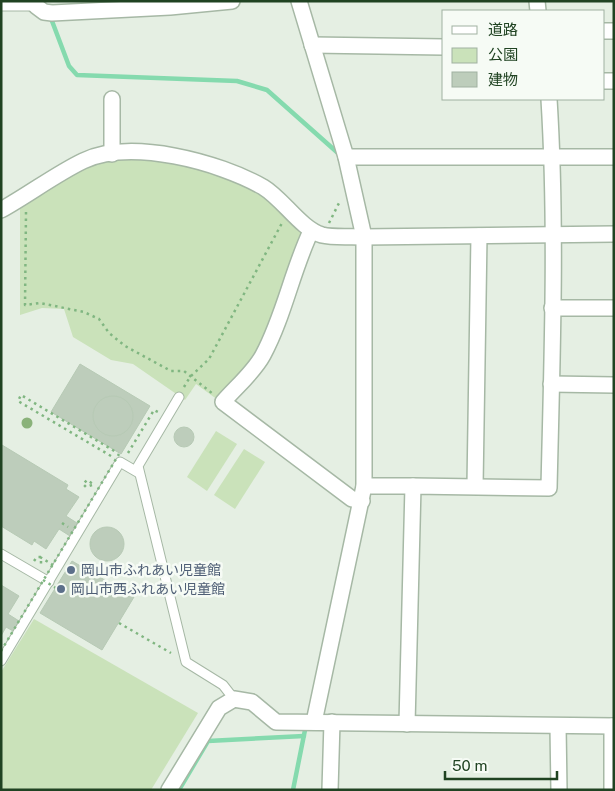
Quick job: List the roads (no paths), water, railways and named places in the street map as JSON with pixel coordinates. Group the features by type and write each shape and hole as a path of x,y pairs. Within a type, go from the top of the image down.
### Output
{"street":[{"path":"36,6 44,12 52,13 170,7 232,1"},
{"path":"299,1 346,157 364,237 364,486 310,722"},
{"path":"312,45 442,47"},
{"path":"112,99 112,154"},
{"path":"364,486 549,488 553,157 548,100"},
{"path":"1,210 83,161 112,154 148,153 201,163 263,187 317,233 364,237 614,234"},
{"path":"346,157 614,157"},
{"path":"317,233 300,254 272,336 262,358 223,402 352,499 362,501"},
{"path":"475,486 479,236"},
{"path":"552,308 614,308"},
{"path":"551,384 614,385"},
{"path":"407,724 413,486"},
{"path":"169,790 219,708 234,699 252,702 276,722 613,726 612,790"},
{"path":"330,790 332,722"},
{"path":"558,726 558,790"}],"lane":[{"path":"1,6 36,6"},
{"path":"180,394 138,466 139,473 186,662 223,685 234,699"},
{"path":"1,661 49,583 121,457 139,473"},
{"path":"1,554 49,583"}],"waterway":[{"path":"52,21 69,66 77,75 237,81 267,90 339,154"},
{"path":"293,790 306,725"},
{"path":"179,790 208,741 304,736"}],"place":[{"name":"岡山市ふれあい児童館","path":"71,570"},
{"name":"岡山市西ふれあい児童館","path":"61,589"}]}
